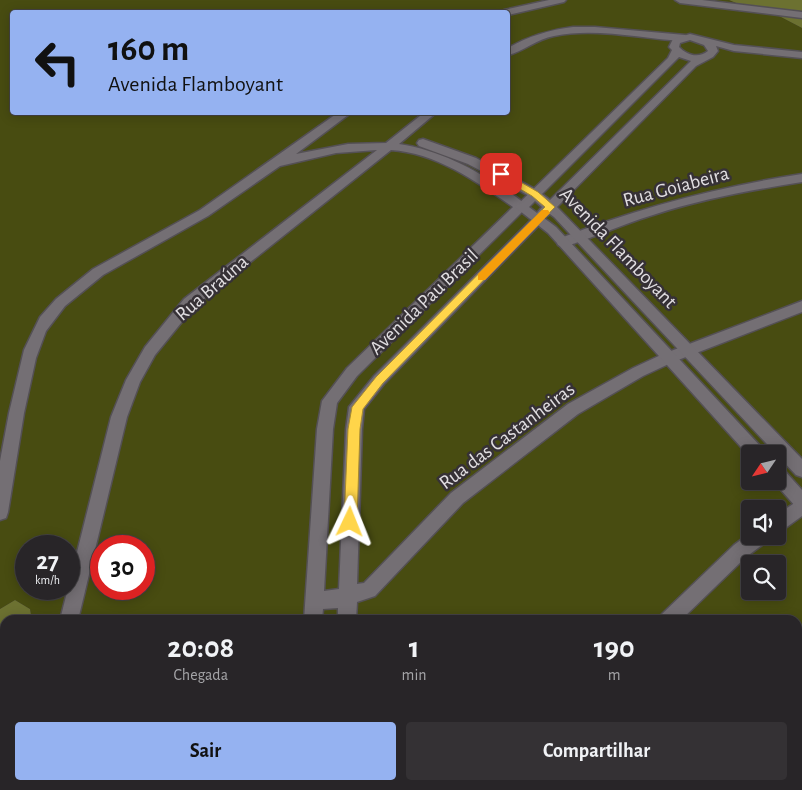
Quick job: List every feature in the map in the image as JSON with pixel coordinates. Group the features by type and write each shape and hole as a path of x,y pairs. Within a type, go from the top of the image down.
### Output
{"street":[{"path":"510,11 560,0"},
{"path":"680,0 802,15"},
{"path":"510,51 527,41 546,34 574,29 600,29 657,38 702,40 734,48 802,55"},
{"path":"657,38 692,58 740,57 802,64"},
{"name":"Avenida Pau Brasil","path":"313,615 325,429 330,401 352,372 673,59 676,41 685,38"},
{"path":"702,40 713,51 706,57"},
{"name":"Avenida Pau Brasil","path":"347,615 354,429 357,407 380,380 692,64 706,57"},
{"path":"0,512 16,411 31,348 45,321 69,295 103,268 174,232 298,148 343,115"},
{"name":"Rua Braúna","path":"70,615 119,417 132,380 150,351 189,303 428,115"},
{"name":"Avenida Flamboyant","path":"298,148 358,138 393,143 425,143 455,153 501,174 535,194 551,207 802,470"},
{"name":"Avenida Flamboyant","path":"276,163 320,152 393,143 430,155 466,171 539,219 563,242 749,445"},
{"name":"Rua Goiabeira","path":"563,242 715,193 802,178"},
{"name":"Rua das Castanheiras","path":"314,601 337,599 369,590 457,498 573,408 638,372 668,358 802,306"},
{"path":"786,484 802,502"},
{"path":"786,517 802,506"},
{"path":"673,615 748,545"}],"green space":[{"path":"0,0 729,0 750,9 779,16 802,28 802,615 31,615 30,609 15,600 0,609"},
{"path":"729,0 802,0 802,28 779,16 750,9"},
{"path":"15,600 30,609 31,615 0,615 0,609"}],"slow traffic":[{"path":"481,277 545,213"}],"route":[{"path":"350,522 354,429 357,407 366,394 551,207 535,194 501,174"}]}
